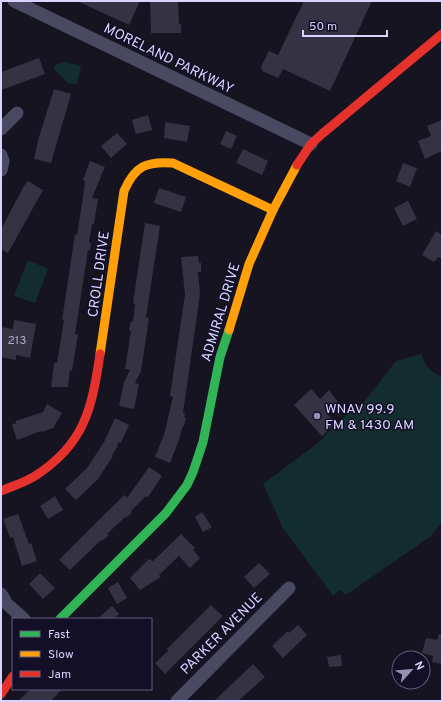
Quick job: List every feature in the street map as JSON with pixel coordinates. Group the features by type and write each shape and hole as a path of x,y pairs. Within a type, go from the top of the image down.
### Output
{"street":[{"name":"MORELAND PARKWAY","path":"17,2 311,144"},
{"name":"ADMIRAL DRIVE","path":"61,618 166,513 187,485 203,442 215,377 241,286 249,264 273,210 296,167 311,144 442,34"},
{"path":"1,129 17,113"},
{"path":"1,155 3,161 1,170"},
{"name":"CROLL DRIVE","path":"1,491 34,476 50,464 69,445 83,426 95,387 124,191 129,180 137,170 147,164 159,161 173,163 273,210"},
{"name":"PARKER AVENUE","path":"176,701 289,588"},
{"path":"1,594 8,604 23,618"},
{"path":"1,694 12,678"}],"green space":[{"path":"65,62 81,66 77,84 69,84 54,69 55,65"},
{"path":"28,260 48,269 35,303 14,296"},
{"path":"421,354 427,367 442,378 442,522 431,536 346,595 339,590 333,596 283,528 263,484 318,443 354,407 363,403 396,361"}],"building":[{"path":"77,1 140,1 129,25"},
{"path":"150,1 178,1 181,33 151,33"},
{"path":"304,1 372,1 330,91 283,69 278,78 262,71 261,67 269,51 278,55"},
{"path":"39,58 45,74 1,90 1,72"},
{"path":"54,89 71,94 51,163 34,159 39,137"},
{"path":"148,115 152,130 136,134 132,120"},
{"path":"442,120 442,151 425,159 418,141 431,136 427,126"},
{"path":"165,122 190,126 187,142 164,138"},
{"path":"226,131 237,136 231,149 220,144"},
{"path":"117,133 127,144 111,158 101,146"},
{"path":"243,149 268,161 262,175 236,163"},
{"path":"90,161 105,167 92,198 98,199 94,224 92,224 89,242 91,243 90,251 88,250 75,334 78,335 72,371 70,370 68,387 51,387 54,363 57,363 64,320 62,319 75,234 77,235 83,197 85,181 83,180"},
{"path":"403,163 417,168 410,187 396,181"},
{"path":"28,181 43,190 8,253 1,249 1,229"},
{"path":"159,188 186,197 181,212 154,203"},
{"path":"408,201 417,219 403,226 394,208"},
{"path":"145,223 160,226 146,317 149,318 141,371 135,383 139,384 134,409 119,406 124,382 130,370 125,369 131,331 129,330 131,321 133,322 135,304 133,303"},
{"path":"436,231 442,235 442,259 438,257 434,262 422,255"},
{"path":"198,256 199,263 201,263 201,272 198,272 200,294 183,413 185,412 184,417 186,418 170,463 155,457 164,435 173,397 170,396 185,294 181,257"},
{"path":"14,320 36,324 30,358 16,355 16,360 1,357 1,327 13,329"},
{"name":"WNAV 99.9 FM & 1430 AM","path":"311,389 320,399 329,390 340,405 328,415 336,423 322,436 294,405"},
{"path":"47,404 62,413 53,428 17,440 12,425 16,423 16,421 43,412"},
{"path":"115,418 129,425 121,443 119,442 117,445 118,446 112,455 113,456 98,479 76,500 65,489 87,468 104,442"},
{"path":"149,467 162,476 148,497 146,496 126,518 125,517 107,534 109,535 102,541 101,540 70,570 59,560 124,495 127,498"},
{"path":"55,496 63,510 48,519 40,506"},
{"path":"202,512 212,527 203,532 195,517"},
{"path":"18,514 37,561 22,566 13,537 10,538 3,519"},
{"path":"181,534 195,548 193,550 200,558 190,568 179,556 159,575 161,577 140,590 130,578 149,559 153,561"},
{"path":"259,563 270,574 254,588 244,577"},
{"path":"40,573 55,588 43,599 29,584"},
{"path":"118,582 127,598 117,604 108,588"},
{"path":"211,605 223,616 165,674 155,663"},
{"path":"112,606 119,614 114,618 98,618"},
{"path":"298,625 307,635 283,658 272,646 288,631 289,633"},
{"path":"439,634 442,634 442,664 432,662 433,656 431,655 431,650 423,650 426,638 437,640"},
{"path":"341,655 342,666 329,667 327,657"},
{"path":"253,664 265,677 238,701 214,701"},
{"path":"30,690 61,690 51,701 18,701"}],"traffic: fast":[{"path":"61,618 166,513 187,485 203,442 220,357 229,330"}],"traffic: slow":[{"path":"100,354 124,191 132,176 137,171 149,164 173,163 273,210"},
{"path":"229,330 249,264 273,210 297,165"}],"traffic: jam":[{"path":"297,165 311,144 322,134 442,34"},
{"path":"1,491 22,483 52,464 75,438 89,408 94,391 100,354"},
{"path":"1,694 12,678"}],"place":[{"name":"WNAV 99.9 FM & 1430 AM","path":"317,416"}]}
